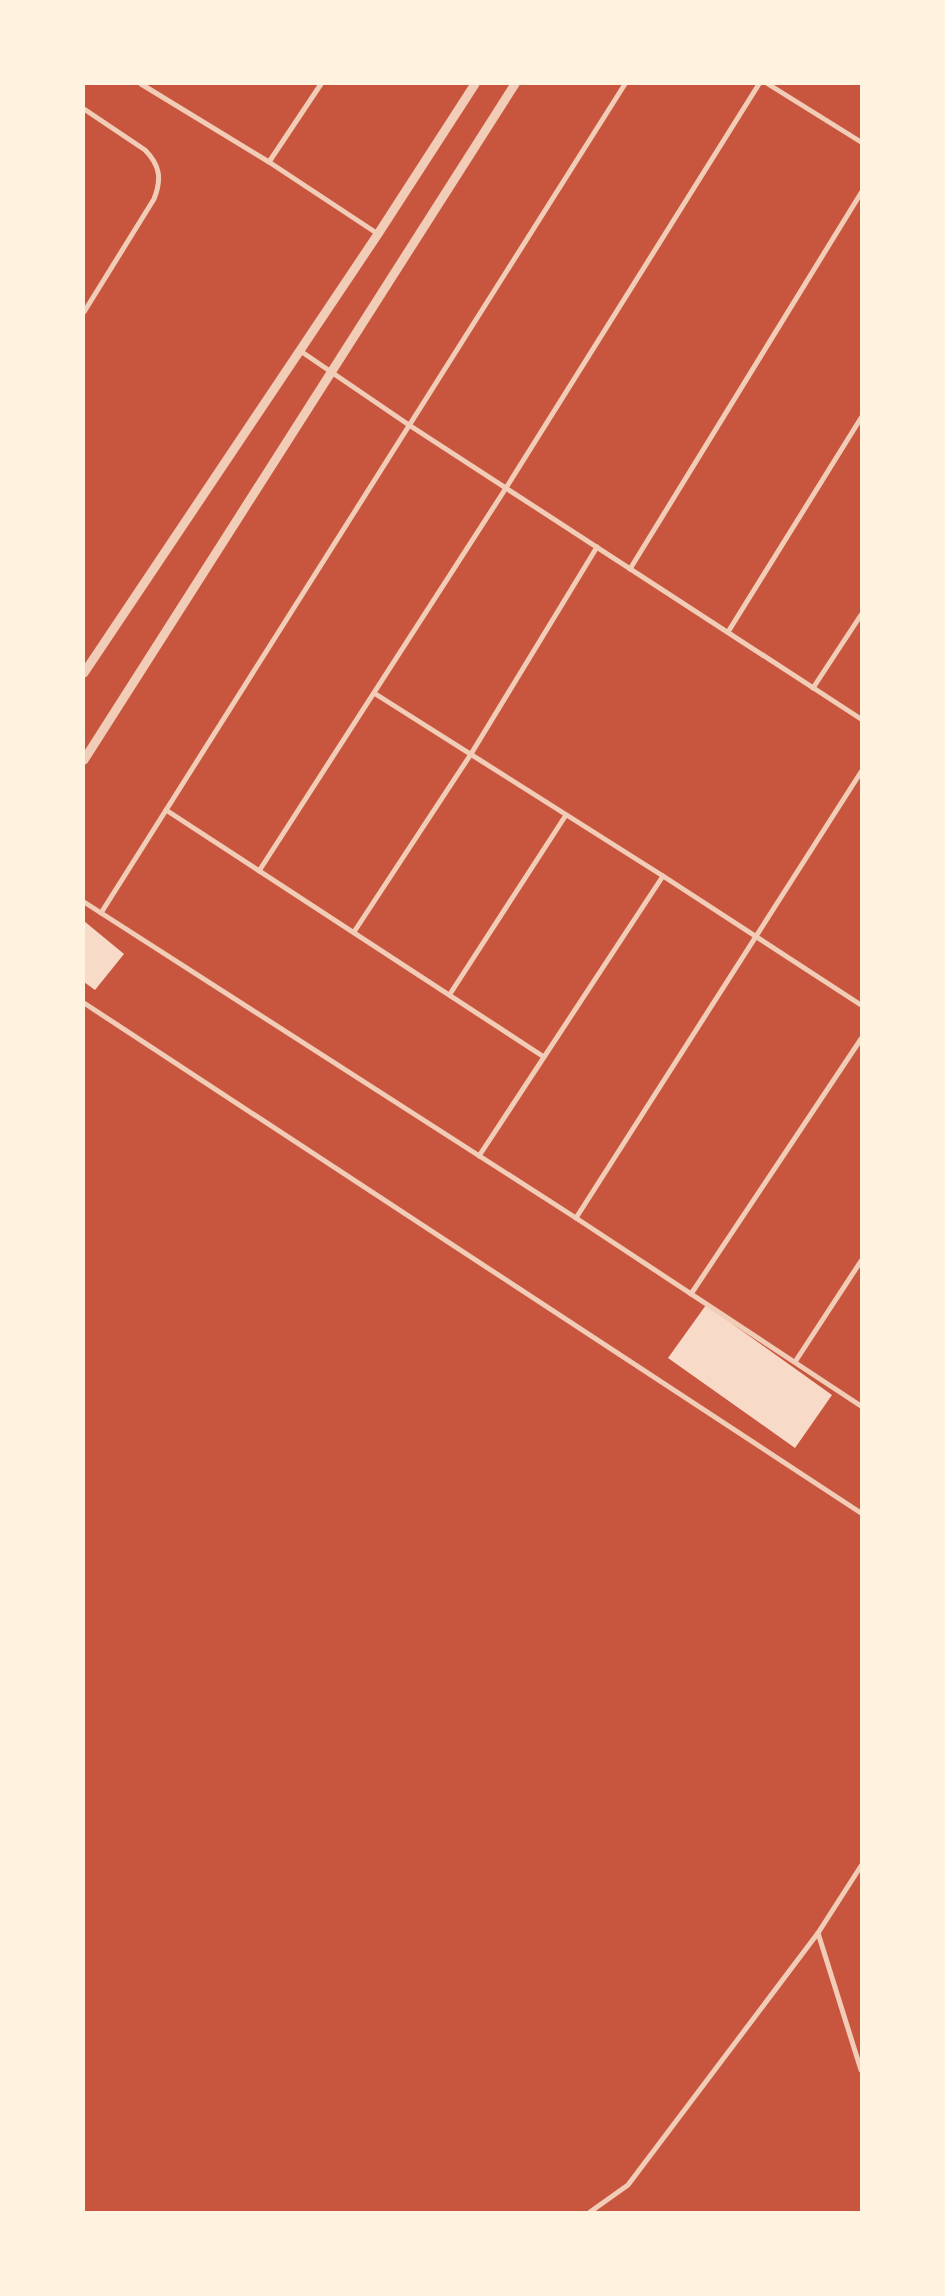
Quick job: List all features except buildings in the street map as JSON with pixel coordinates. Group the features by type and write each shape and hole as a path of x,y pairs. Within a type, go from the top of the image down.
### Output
{"street":[{"path":"141,84 269,162 378,234"},
{"path":"269,162 321,84"},
{"path":"84,673 378,234 475,84"},
{"path":"84,760 330,371 515,84"},
{"path":"100,913 625,84"},
{"path":"259,871 506,488 759,84"},
{"path":"768,84 861,142"},
{"path":"84,109 146,150 153,158 159,170 159,186 154,199 84,312"},
{"path":"630,569 861,194"},
{"path":"299,350 409,425 861,718"},
{"path":"728,632 861,418"},
{"path":"354,932 471,754 597,547"},
{"path":"813,688 861,615"},
{"path":"374,693 663,876 861,1005"},
{"path":"576,1218 861,772"},
{"path":"166,810 544,1057"},
{"path":"450,994 566,815"},
{"path":"479,1156 663,876"},
{"path":"84,902 576,1218 861,1406"},
{"path":"84,1004 861,1513"},
{"path":"691,1294 861,1038"},
{"path":"795,1362 861,1261"},
{"path":"590,2212 628,2185 818,1934 861,1866"},
{"path":"818,1934 861,2070"}]}
